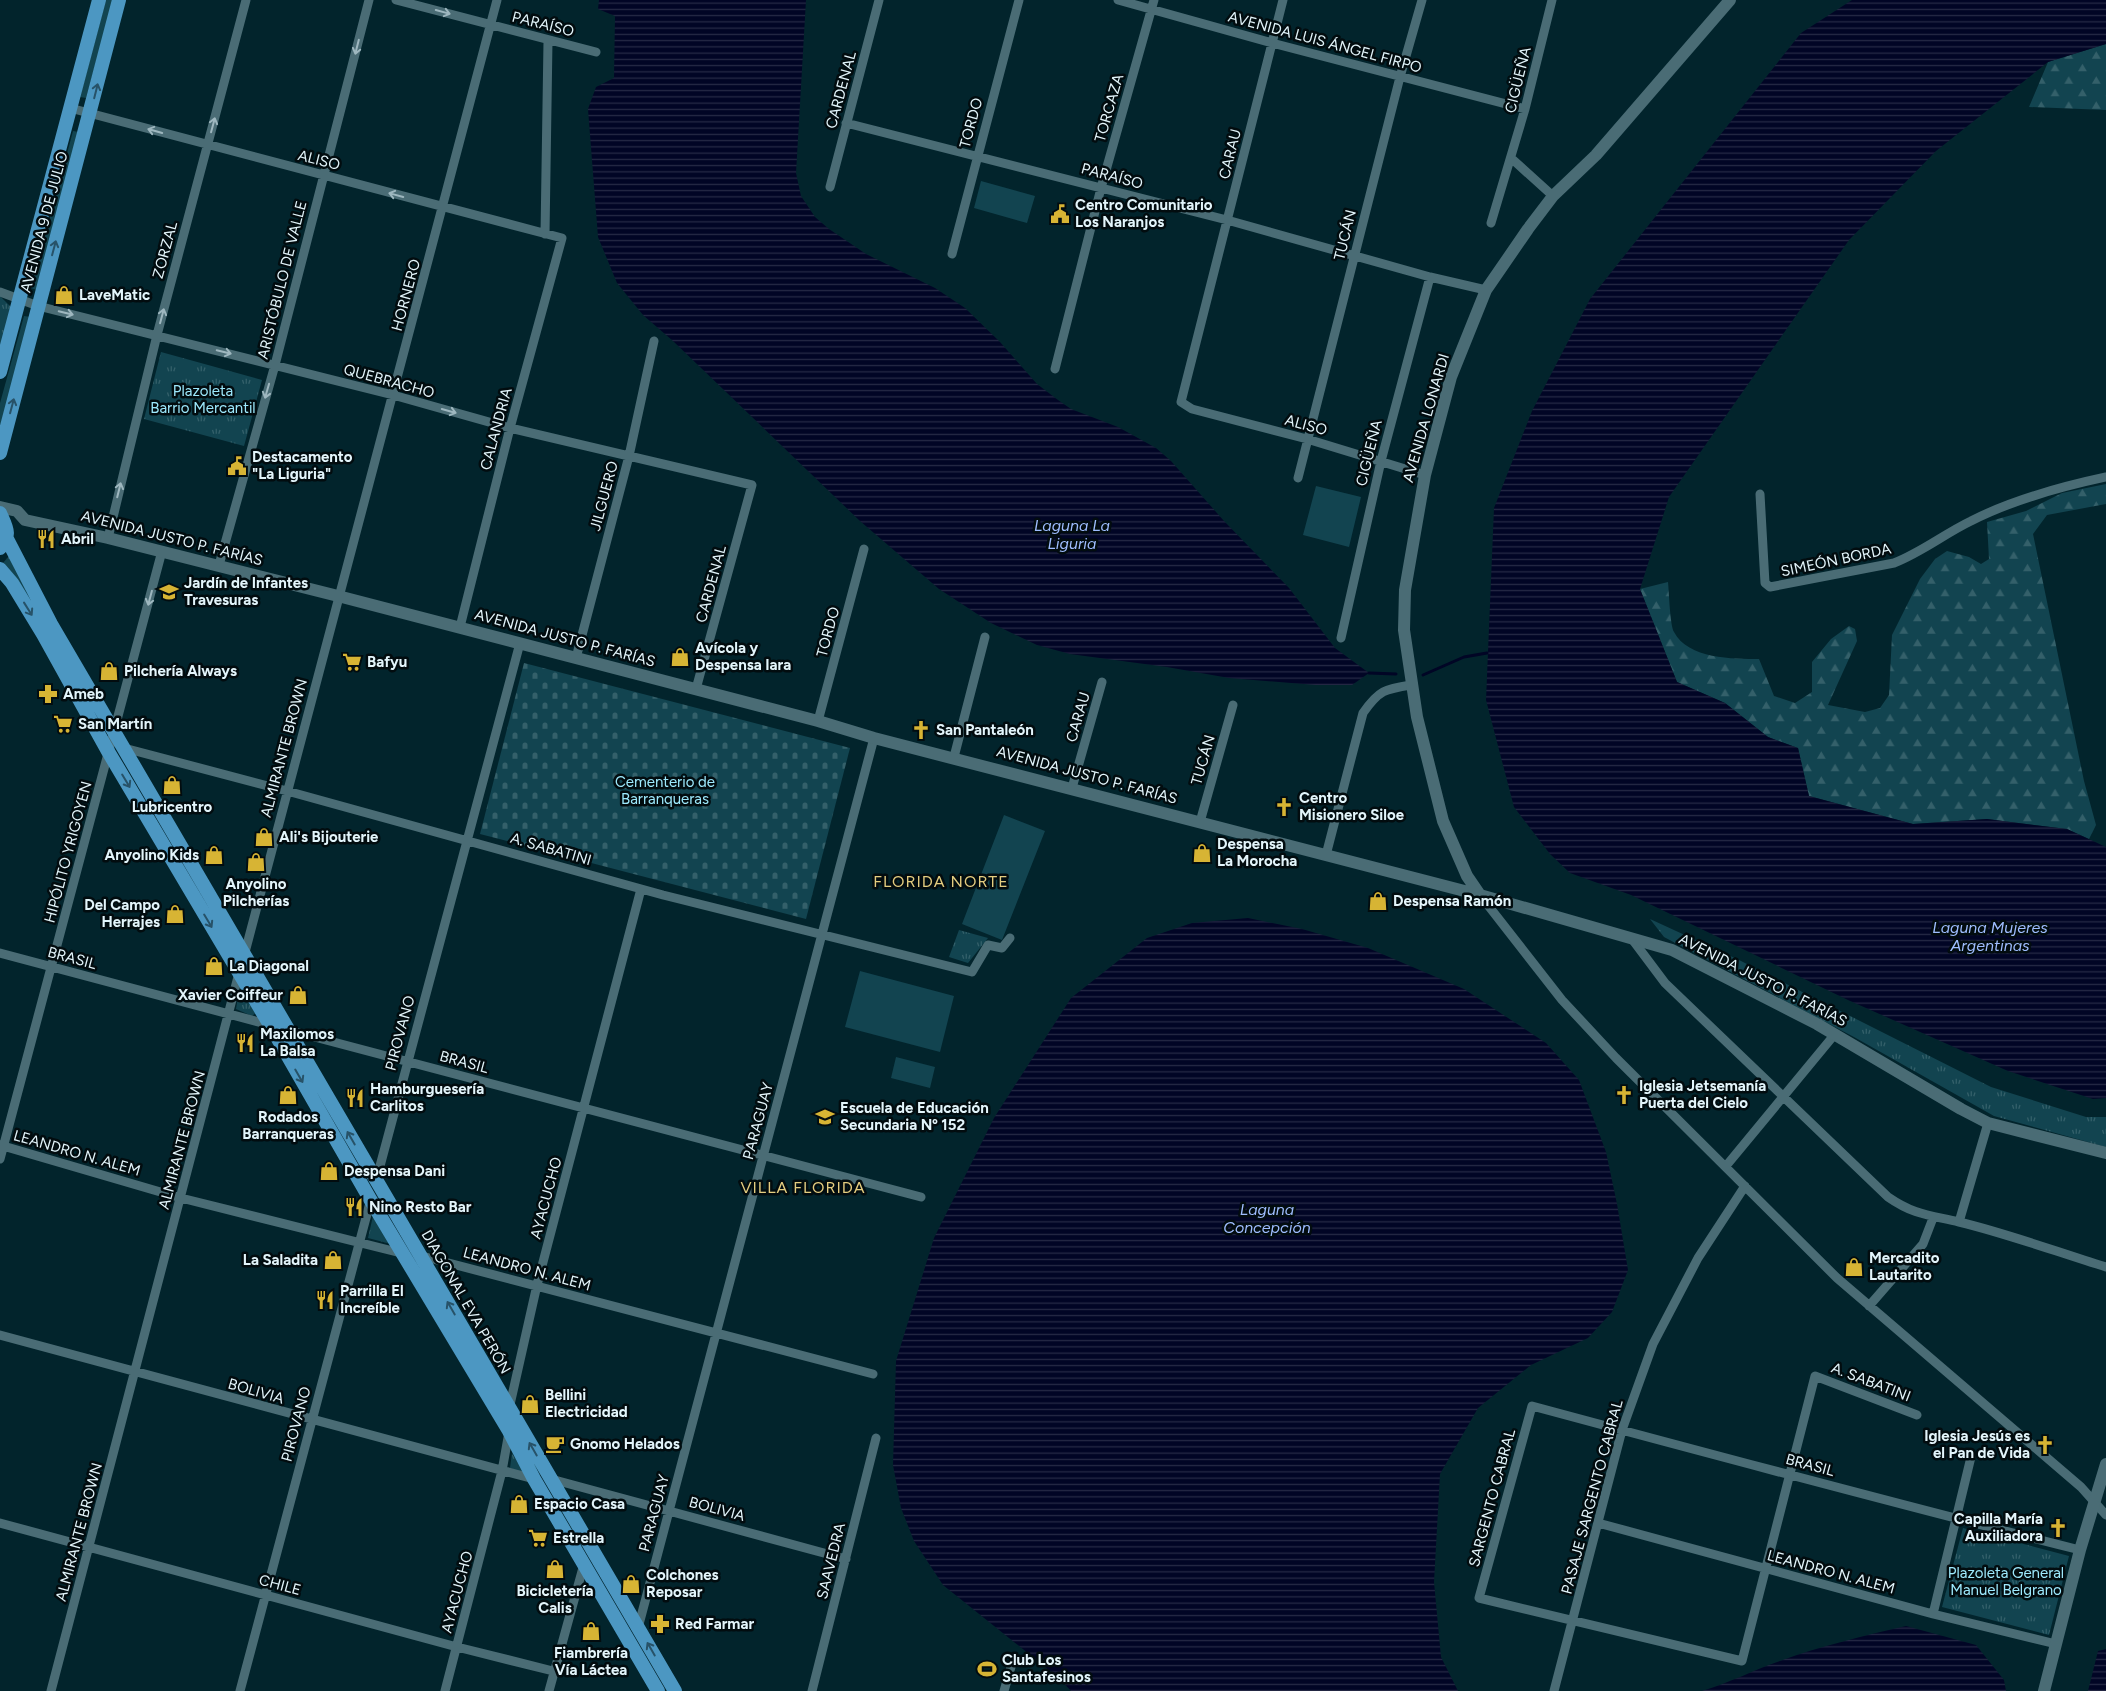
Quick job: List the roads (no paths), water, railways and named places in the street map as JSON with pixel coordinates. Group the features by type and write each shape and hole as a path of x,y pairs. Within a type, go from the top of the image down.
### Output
{"main road":[{"name":"AVENIDA 9 DE JULIO","path":"0,372 99,0"},
{"name":"AVENIDA 9 DE JULIO","path":"0,453 119,0"},
{"name":"DIAGONAL EVA PERÓN","path":"0,513 5,540 51,624 675,1691"},
{"name":"DIAGONAL EVA PERÓN","path":"0,569 12,583 43,634 109,753 239,972 370,1199 509,1431 534,1479 658,1691"}],"street":[{"name":"ZORZAL","path":"108,538 157,335 246,0"},
{"name":"ARISTÓBULO DE VALLE","path":"219,565 274,365 369,0"},
{"name":"PARAÍSO","path":"396,0 596,52"},
{"name":"HORNERO","path":"338,596 444,207 498,0"},
{"name":"CARDENAL","path":"830,187 879,0"},
{"name":"TORDO","path":"952,254 1019,0"},
{"name":"AVENIDA LUIS ÁNGEL FIRPO","path":"1118,0 1152,4 1272,43 1525,109"},
{"name":"CARAU","path":"1181,402 1283,0"},
{"name":"TUCÁN","path":"1298,478 1400,77 1422,0"},
{"name":"CIGÜEÑA","path":"1492,223 1525,109 1552,0"},
{"name":"AVENIDA LONARDI","path":"1480,895 1466,876 1443,821 1428,765 1411,685 1404,630 1405,590 1425,475 1451,377 1486,290 1553,196 1596,155 1730,0"},
{"name":"TORCAZA","path":"1055,368 1101,188 1152,4"},
{"path":"545,234 548,41"},
{"name":"ALISO","path":"70,108 207,146 562,238"},
{"name":"PARAÍSO","path":"846,123 1227,220 1430,277 1486,290"},
{"path":"1511,158 1553,196"},
{"name":"CALANDRIA","path":"460,628 510,428 562,238"},
{"name":"CIGÜEÑA","path":"1341,638 1381,461 1430,277"},
{"name":"QUEBRACHO","path":"0,292 38,306 274,365 510,428 752,485"},
{"name":"JILGUERO","path":"576,658 629,456 654,341"},
{"name":"ALISO","path":"1181,402 1192,409 1307,439 1425,475"},
{"name":"SIMEÓN BORDA","path":"1760,494 1764,583 1770,587 1894,563 1912,556 1971,520 2013,504 2106,477"},
{"name":"CARDENAL","path":"696,690 752,485"},
{"name":"AVENIDA JUSTO P. FARÍAS","path":"0,507 17,511 25,520 219,565 520,643 818,721 874,738 954,757 1480,895 1672,950 1834,1034 1988,1123 2106,1153"},
{"path":"5,540 25,520"},
{"name":"TORDO","path":"818,721 864,549"},
{"name":"HIPÓLITO YRIGOYEN","path":"0,1159 162,551"},
{"name":"ALMIRANTE BROWN","path":"51,1691 338,596"},
{"path":"954,757 985,637"},
{"name":"PIROVANO","path":"240,1691 357,1243 376,1180 520,643"},
{"name":"CARAU","path":"1072,788 1102,682"},
{"path":"1326,855 1363,713 1372,701 1386,689 1411,685"},
{"name":"TUCÁN","path":"1200,822 1233,705"},
{"name":"PARAGUAY","path":"638,1628 874,738"},
{"name":"A. SABATINI","path":"124,748 287,790 641,889 972,972 988,945 1002,948 1010,938"},
{"name":"AYACUCHO","path":"445,1691 502,1471 509,1431 509,1407 537,1286 641,889"},
{"path":"1480,895 1562,1000 1616,1058 1837,1278 2081,1487 2106,1515"},
{"path":"1632,939 1666,983 1888,1197 1906,1209 1933,1218 1959,1222 2106,1267"},
{"name":"BRASIL","path":"0,953 921,1198"},
{"path":"1726,1166 1834,1034"},
{"path":"1959,1222 1988,1123"},
{"name":"LEANDRO N. ALEM","path":"2,1146 181,1198 403,1254 420,1255 873,1374"},
{"name":"PASAJE SARGENTO CABRAL","path":"1554,1691 1622,1430 1653,1344 1698,1258 1745,1186"},
{"path":"1869,1306 1923,1244 1933,1218"},
{"name":"BOLIVIA","path":"0,1335 534,1479"},
{"name":"A. SABATINI","path":"1791,1474 1815,1376 1917,1414"},
{"name":"BRASIL","path":"1532,1406 1956,1519 2080,1550"},
{"name":"SARGENTO CABRAL","path":"1532,1406 1479,1598 1572,1620"},
{"name":"SAAVEDRA","path":"812,1691 876,1438"},
{"path":"1933,1614 1971,1457"},
{"path":"2044,1691 2080,1550 2096,1504 2106,1464"},
{"path":"1572,1620 1742,1661 1791,1474"},
{"name":"BOLIVIA","path":"551,1479 846,1559"},
{"name":"CHILE","path":"0,1523 457,1647 553,1671"},
{"name":"LEANDRO N. ALEM","path":"1598,1523 1933,1614 2056,1644"},
{"path":"549,1691 584,1564"},
{"path":"1004,1691 1011,1667"}],"water":[{"name":"Laguna La Liguria","path":"599,0 806,0 796,173 801,196 815,217 866,254 935,288 965,308 1000,342 1037,384 1071,409 1118,427 1156,448 1171,461 1224,521 1289,588 1335,648 1369,673 1352,685 1316,685 1229,678 1167,667 1070,654 1037,645 991,623 939,589 860,521 673,341 643,315 617,283 598,237 588,109 596,87 614,78 615,16 598,9"},
{"name":"Laguna Mujeres Argentinas","path":"1852,0 2106,0 2106,44 2048,62 1936,151 1849,240 1669,497 1640,589 1677,682 1725,703 1768,737 1798,748 1809,796 1913,824 1987,819 2067,829 2106,847 2106,1098 2093,1099 2008,1071 1848,1000 1631,895 1570,873 1550,854 1514,807 1486,700 1494,508 1532,411 1590,299 1801,33"},
{"name":"Laguna Concepción","path":"1248,918 1302,929 1368,948 1464,989 1546,1043 1579,1080 1606,1152 1628,1270 1612,1312 1588,1338 1531,1365 1478,1408 1440,1474 1434,1582 1441,1657 1458,1691 1071,1691 1059,1678 943,1585 914,1541 901,1508 893,1465 896,1361 934,1238 994,1118 1071,998 1147,938 1192,923"},
{"path":"1906,1626 1976,1645 2004,1680 2006,1691 1702,1691 1811,1651"},
{"path":"2106,1649 2106,1691 2088,1691 2098,1651"}],"waterway":[{"path":"1423,675 1464,657 1487,653"},
{"path":"1369,673 1396,674"}],"place":[{"name":"Centro Comunitario Los Naranjos","path":"1060,214"},
{"name":"LaveMatic","path":"64,295"},
{"name":"Destacamento \"La Liguria\"","path":"237,466"},
{"name":"Abril","path":"46,539"},
{"name":"Jardín de Infantes Travesuras","path":"169,592"},
{"name":"Avícola y Despensa Iara","path":"680,657"},
{"name":"Bafyu","path":"352,662"},
{"name":"Pilchería Always","path":"109,671"},
{"name":"Ameb","path":"48,694"},
{"name":"San Martín","path":"63,724"},
{"name":"San Pantaleón","path":"921,730"},
{"name":"Lubricentro","path":"172,785"},
{"name":"Centro Misionero Siloe","path":"1284,807"},
{"name":"Ali's Bijouterie","path":"264,837"},
{"name":"Despensa La Morocha","path":"1202,853"},
{"name":"Anyolino Kids","path":"214,855"},
{"name":"Anyolino Pilcherías","path":"256,862"},
{"name":"Despensa Ramón","path":"1378,901"},
{"name":"Del Campo Herrajes","path":"175,914"},
{"name":"La Diagonal","path":"214,966"},
{"name":"Xavier Coiffeur","path":"298,995"},
{"name":"Maxilomos La Balsa","path":"245,1043"},
{"name":"Rodados Barranqueras","path":"288,1095"},
{"name":"Iglesia Jetsemanía Puerta del Cielo","path":"1624,1095"},
{"name":"Hamburguesería Carlitos","path":"355,1098"},
{"name":"Escuela de Educación Secundaria Nº 152","path":"825,1117"},
{"name":"Despensa Dani","path":"329,1171"},
{"name":"Nino Resto Bar","path":"354,1207"},
{"name":"La Saladita","path":"333,1260"},
{"name":"Mercadito Lautarito","path":"1854,1267"},
{"name":"Parrilla El Increíble","path":"325,1300"},
{"name":"Bellini Electricidad","path":"530,1404"},
{"name":"Gnomo Helados","path":"555,1444"},
{"name":"Iglesia Jesús es el Pan de Vida","path":"2045,1445"},
{"name":"Espacio Casa","path":"519,1504"},
{"name":"Capilla María Auxiliadora","path":"2058,1528"},
{"name":"Estrella","path":"538,1538"},
{"name":"Bicicletería Calis","path":"555,1569"},
{"name":"Colchones Reposar","path":"631,1584"},
{"name":"Red Farmar","path":"660,1624"},
{"name":"Fiambrería Vía Láctea","path":"591,1631"},
{"name":"Club Los Santafesinos","path":"987,1669"}],"district":[{"name":"FLORIDA NORTE","path":"941,881"},
{"name":"VILLA FLORIDA","path":"803,1187"}],"park label":[{"name":"Plazoleta Barrio Mercantil","path":"203,400"},
{"name":"Cementerio de Barranqueras","path":"665,790"},
{"name":"Plazoleta General Manuel Belgrano","path":"2006,1582"}]}
